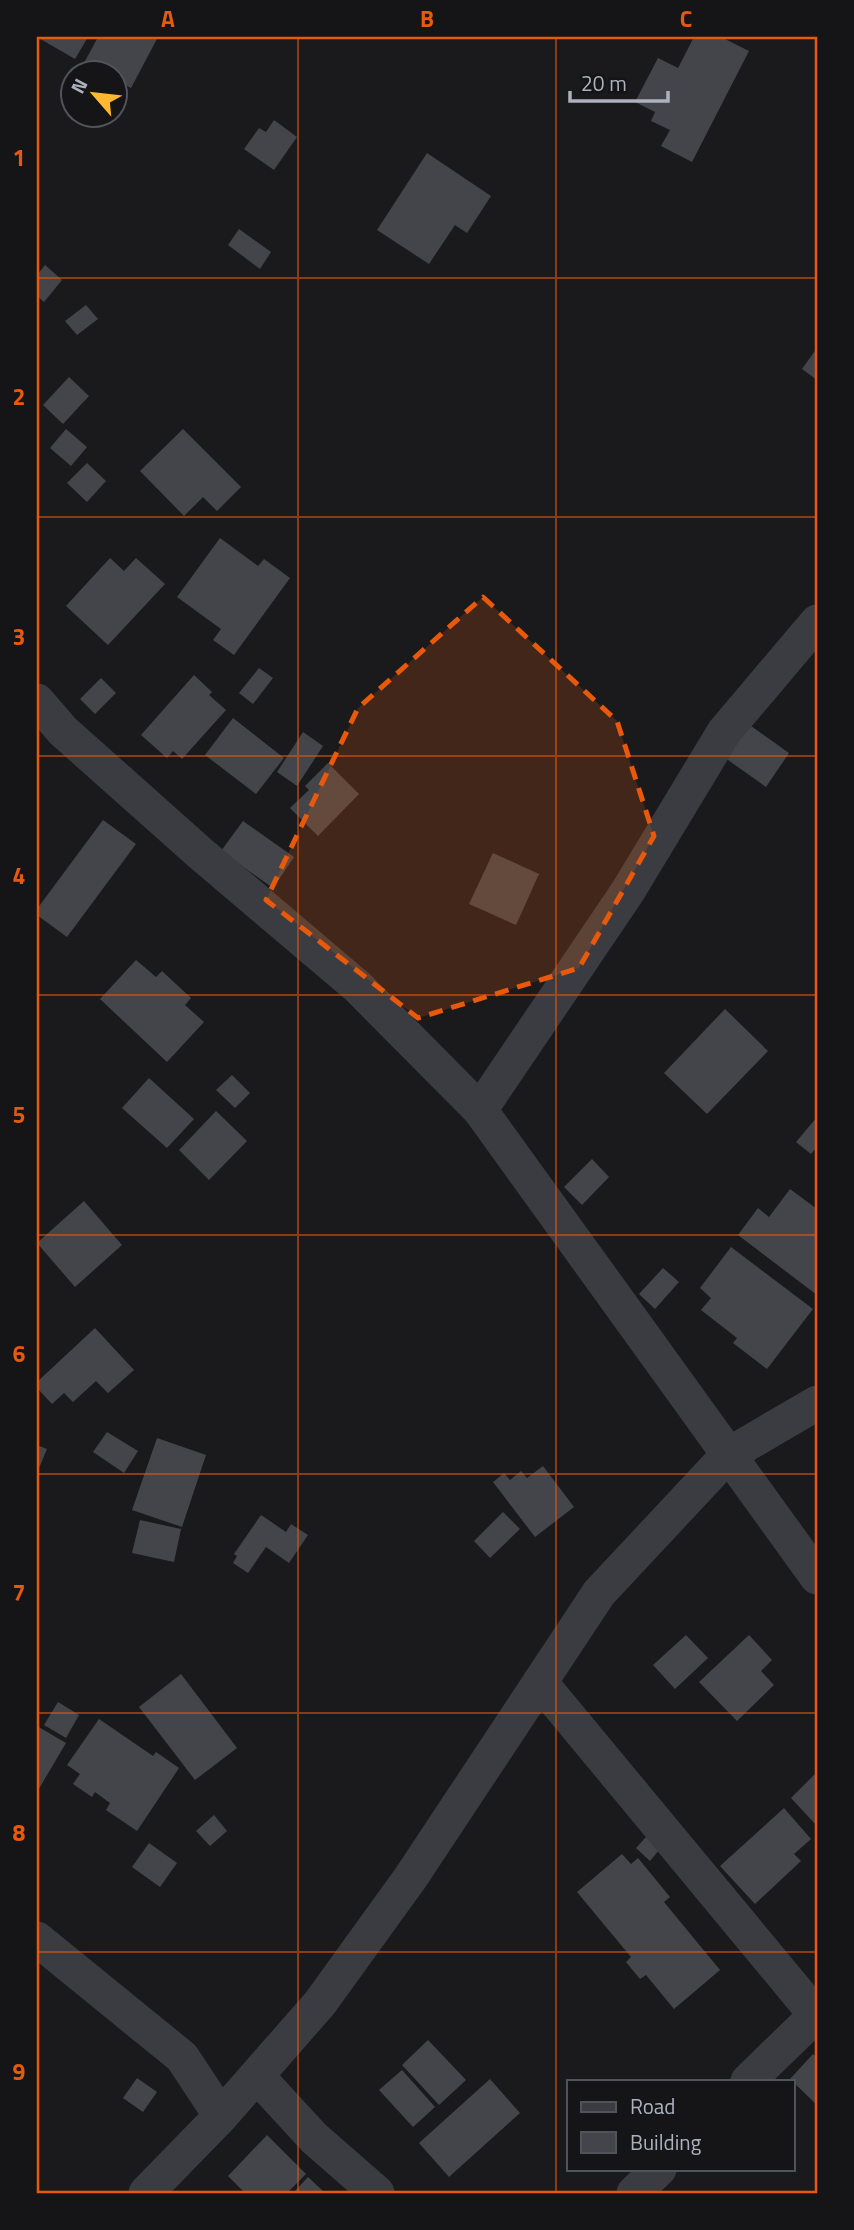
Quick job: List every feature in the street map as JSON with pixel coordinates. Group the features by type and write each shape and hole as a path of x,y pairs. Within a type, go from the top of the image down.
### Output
{"street":[{"path":"480,1110 540,1025 628,891 724,732 817,622"},
{"path":"37,701 64,731 200,853 358,987 480,1110 817,1577"},
{"path":"146,2193 221,2116 320,2003 411,1877 599,1593 728,1455 817,1403"},
{"path":"540,1682 816,2015 749,2080"},
{"path":"37,1939 182,2057 221,2116"},
{"path":"257,2076 314,2138 377,2193"},
{"path":"634,2193 658,2170"}],"highlighted area":[{"path":"483,597 617,721 654,836 579,968 418,1018 266,900 358,708"}],"building":[{"path":"37,37 88,37 75,59"},
{"path":"98,37 158,37 131,88 130,60 86,60"},
{"path":"694,37 721,37 749,51 692,162 661,146 670,130 651,121 655,112 635,102 658,58 678,68"},
{"path":"274,120 297,137 274,170 244,149 259,128 266,132"},
{"path":"427,153 491,196 467,233 455,225 429,264 377,230"},
{"path":"239,229 271,252 260,269 228,245"},
{"path":"45,265 62,280 44,302 37,296 37,275"},
{"path":"86,305 98,319 77,335 65,321"},
{"path":"817,348 817,380 802,369"},
{"path":"69,377 89,396 63,424 43,405"},
{"path":"66,429 87,447 71,466 50,448"},
{"path":"183,429 241,487 217,511 203,497 184,516 140,471"},
{"path":"87,463 106,481 87,502 67,483"},
{"path":"220,538 258,566 264,559 290,578 234,655 213,640 221,629 177,597"},
{"path":"110,558 124,571 136,558 165,584 108,645 66,606"},
{"path":"259,668 273,678 253,704 239,693"},
{"path":"194,675 212,692 209,695 226,710 182,759 173,751 167,758 141,735"},
{"path":"101,678 116,693 95,714 80,699"},
{"path":"233,718 284,758 256,794 205,755"},
{"path":"744,721 789,753 766,787 721,755"},
{"path":"303,732 323,746 297,786 277,772"},
{"path":"328,763 359,794 318,836 290,808 309,790 305,786"},
{"path":"103,820 136,844 67,937 37,915 37,909"},
{"path":"243,821 294,857 273,888 221,851"},
{"path":"493,853 539,874 516,925 469,904"},
{"path":"136,960 156,977 162,971 191,998 185,1005 204,1022 167,1062 100,999"},
{"path":"725,1009 768,1051 707,1114 664,1073"},
{"path":"232,1075 250,1093 235,1108 216,1090"},
{"path":"149,1078 194,1119 167,1148 122,1108"},
{"path":"216,1111 247,1141 209,1180 179,1150"},
{"path":"817,1117 817,1147 811,1154 796,1142"},
{"path":"592,1159 609,1177 582,1205 564,1187"},
{"path":"790,1189 817,1209 817,1295 738,1235 758,1208 769,1217"},
{"path":"84,1201 122,1245 75,1287 37,1243"},
{"path":"731,1247 813,1309 767,1369 733,1343 737,1338 701,1310 711,1298 700,1288"},
{"path":"663,1268 679,1282 655,1309 639,1294"},
{"path":"95,1328 134,1370 108,1393 96,1381 73,1402 64,1393 52,1404 37,1388 37,1382"},
{"path":"107,1432 138,1451 124,1473 93,1452"},
{"path":"157,1438 206,1455 182,1527 132,1510"},
{"path":"37,1445 47,1449 37,1473"},
{"path":"543,1466 574,1507 535,1537 493,1482 504,1473 510,1480 521,1471 527,1478"},
{"path":"503,1512 520,1529 490,1558 474,1541"},
{"path":"261,1515 286,1532 291,1524 308,1535 289,1563 266,1547 248,1573 233,1563 237,1556 234,1554"},
{"path":"140,1520 181,1529 174,1562 132,1553"},
{"path":"686,1635 708,1658 675,1689 653,1665"},
{"path":"749,1635 772,1660 761,1671 774,1685 737,1721 699,1682"},
{"path":"181,1674 237,1748 195,1780 139,1707"},
{"path":"58,1702 79,1715 66,1738 44,1725"},
{"path":"99,1719 153,1756 156,1752 179,1768 137,1831 106,1810 110,1803 95,1792 92,1797 73,1784 80,1774 67,1765"},
{"path":"37,1726 66,1743 37,1792"},
{"path":"817,1772 817,1826 791,1798"},
{"path":"784,1808 811,1839 794,1854 801,1861 755,1904 720,1866"},
{"path":"214,1815 227,1831 210,1846 196,1831"},
{"path":"646,1837 660,1849 650,1861 636,1848"},
{"path":"149,1843 177,1863 160,1887 132,1867"},
{"path":"622,1854 631,1864 638,1858 670,1897 664,1902 720,1970 674,2009 646,1975 640,1979 626,1962 631,1957 577,1892"},
{"path":"428,2040 466,2080 439,2105 402,2065"},
{"path":"813,2054 817,2057 817,2105 794,2080 790,2079"},
{"path":"402,2070 435,2107 413,2127 379,2090"},
{"path":"137,2078 157,2092 143,2112 123,2098"},
{"path":"490,2079 520,2113 449,2177 419,2143"},
{"path":"267,2135 306,2174 287,2193 245,2193 228,2176"},
{"path":"308,2177 323,2191 293,2193"}]}
